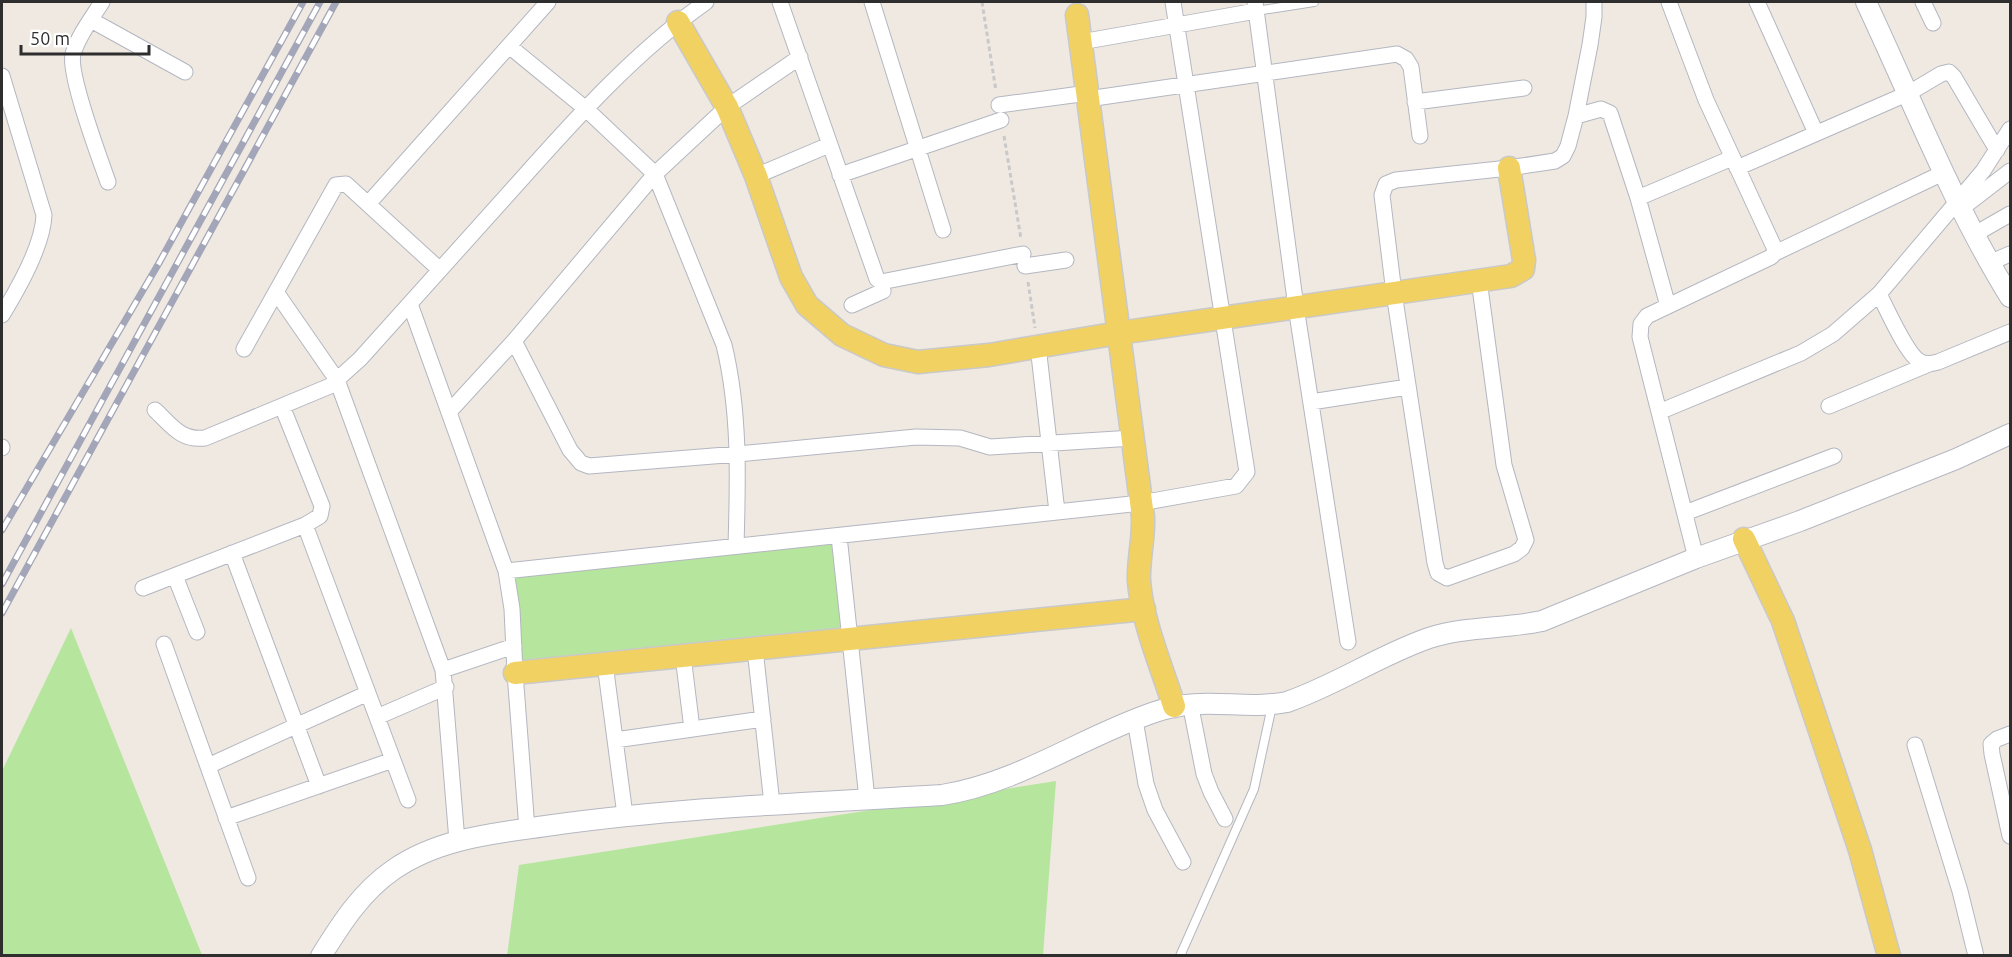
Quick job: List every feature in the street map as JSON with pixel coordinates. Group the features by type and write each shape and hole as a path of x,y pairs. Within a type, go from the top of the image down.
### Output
{"main road":[{"path":"1077,15 1141,503 1144,532 1139,577 1144,609 1182,705"},
{"path":"678,22 727,107 756,176 791,277 807,304 842,335 884,355 918,362 989,355 1119,333 1511,276 1523,269 1524,260 1509,168"},
{"path":"1744,539 1783,621 1860,850 1889,956"},
{"path":"515,673 1144,609"}],"street":[{"path":"102,2 73,54 72,65 87,120 108,182"},
{"path":"368,204 548,2"},
{"path":"155,410 186,438 193,440 205,438 330,386 360,359 586,109 678,22 706,2"},
{"path":"780,2 874,274 881,282 884,291 852,304"},
{"path":"872,2 943,230"},
{"path":"506,571 1141,503 1236,486 1246,472 1173,2"},
{"path":"1479,280 1504,465 1526,540 1522,548 1514,554 1447,578 1438,573 1435,564 1394,293 1382,195 1386,184 1396,180 1509,168 1555,161 1563,156 1576,116 1591,35 1594,2"},
{"path":"1669,2 1706,99 1774,247 1774,253"},
{"path":"1757,2 1816,133"},
{"path":"1866,2 1960,204 1989,263 2010,297"},
{"path":"1923,2 1933,23"},
{"path":"1081,42 1177,25 1255,6 1266,72 1296,307 1348,642"},
{"path":"91,20 185,72"},
{"path":"508,46 586,109 655,174 724,345 729,368 738,454 736,546"},
{"path":"840,175 918,147 1000,113 1088,96 1397,54 1406,59 1411,67 1420,136"},
{"path":"449,412 514,341 655,174 727,107 800,57"},
{"path":"1638,198 1816,133 1909,93 1941,74 1949,72 1997,150"},
{"path":"2,76 44,215 44,229 2,315"},
{"path":"1415,102 1524,88"},
{"path":"1576,116 1601,109 1610,113 1638,198 1668,306"},
{"path":"1659,412 1801,353 1833,334 1879,294 1960,204 2010,129"},
{"path":"756,176 830,145"},
{"path":"1960,204 2010,171"},
{"path":"1696,558 1640,337 1641,324 1647,316 1945,172"},
{"path":"244,349 336,185 346,184 440,270"},
{"path":"1975,234 2010,214"},
{"path":"1989,263 2010,254"},
{"path":"881,282 1024,260 1066,260"},
{"path":"276,292 337,380 443,670 458,841"},
{"path":"1879,294 1909,350 1921,362 1929,364"},
{"path":"410,304 506,571 512,609 527,829"},
{"path":"1828,406 2010,332"},
{"path":"514,341 570,450 581,463 589,466 916,437 960,438 990,447 1133,438"},
{"path":"1038,346 1057,512"},
{"path":"1311,402 1408,387"},
{"path":"143,588 305,525 320,516 322,507 282,406"},
{"path":"321,956 350,911 371,887 394,869 421,855 458,841 482,835 625,815 966,791 1005,778 1135,720 1182,705 1272,705 1304,696 1427,639 1462,630 1525,625 1542,621 1744,539 1800,520 1956,459 2010,434"},
{"path":"1685,513 1834,456"},
{"path":"305,525 408,800"},
{"path":"839,536 867,799"},
{"path":"232,554 318,786"},
{"path":"175,576 197,632"},
{"path":"164,644 248,878"},
{"path":"443,670 514,646"},
{"path":"755,649 772,804"},
{"path":"682,656 692,729"},
{"path":"605,664 625,815"},
{"path":"377,717 446,687"},
{"path":"208,766 368,693"},
{"path":"1182,705 1204,774 1225,819"},
{"path":"615,740 763,719"},
{"path":"1135,720 1149,793 1155,810 1183,862"},
{"path":"2010,734 1991,744 2010,836"},
{"path":"1916,745 1960,891 1976,956"},
{"path":"226,818 393,760"}],"lane":[{"path":"1255,6 1314,2"},
{"path":"1180,956 1254,789 1272,705"}],"path":[{"path":"982,2 1038,346"}],"green space":[{"path":"839,536 850,639 515,673 506,571"},
{"path":"71,628 202,955 2,955 2,771"},
{"path":"1056,781 1043,955 507,956 519,865"}],"railway":[{"path":"2,530 159,263 303,2"},
{"path":"2,584 320,2"},
{"path":"2,613 336,2"}]}
